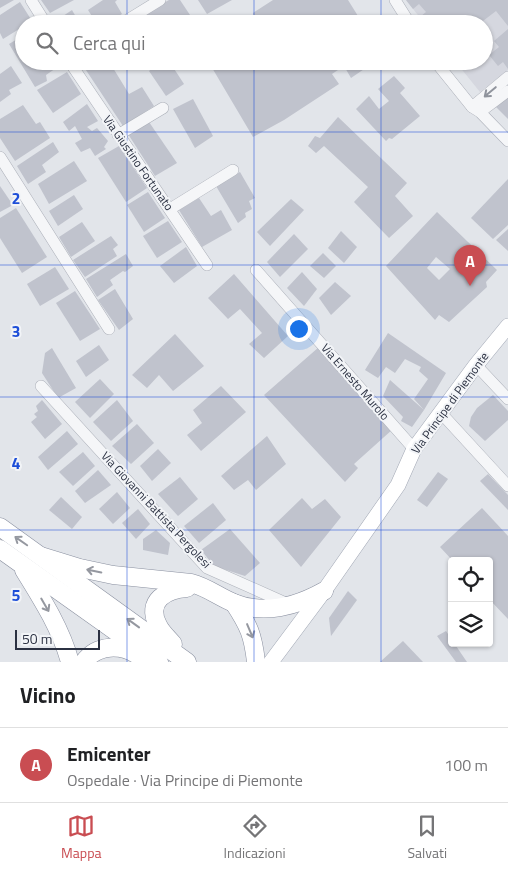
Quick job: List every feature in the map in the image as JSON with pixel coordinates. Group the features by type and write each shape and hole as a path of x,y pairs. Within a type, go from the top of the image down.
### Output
{"highway":[{"path":"0,527 187,662"},
{"path":"0,549 159,662"},
{"path":"41,556 80,568 113,575 192,583 202,586 234,603 252,607 291,606 324,591"},
{"path":"20,563 48,610 66,648 70,662"},
{"path":"187,662 156,624 155,606 159,599 167,592 192,588 210,590"},
{"path":"234,603 246,622 254,641 256,662"},
{"path":"84,662 96,652 113,646 131,651 148,662"}],"main road":[{"name":"Via Principe di Piemonte","path":"271,662 324,591 398,485 414,449 476,365 508,326"}],"street":[{"path":"31,0 40,15"},
{"path":"136,15 160,0"},
{"path":"395,0 404,15"},
{"name":"Via Giustino Fortunato","path":"75,70 207,265"},
{"path":"444,70 476,109 508,141"},
{"path":"476,109 508,77"},
{"path":"476,109 508,91"},
{"path":"118,135 164,108"},
{"path":"0,157 109,329"},
{"path":"170,209 233,170"},
{"name":"Via Ernesto Murolo","path":"256,270 414,449"},
{"path":"476,365 508,399"},
{"name":"Via Giovanni Battista Pergolesi","path":"41,386 207,568 291,606"},
{"path":"441,413 508,486"}],"shaded area":[{"path":"406,0 508,0 508,70 480,92 462,70 493,70 493,15 418,15"}],"building":[{"path":"0,0 14,0 0,8"},
{"path":"41,0 74,0 50,13"},
{"path":"103,0 117,0 115,2 122,14 91,15 88,10"},
{"path":"169,0 180,0 190,15 147,15 146,13"},
{"path":"198,0 232,0 207,14"},
{"path":"273,0 348,0 357,15 253,15 253,13"},
{"path":"406,0 508,0 508,26 496,11 491,15 422,15 426,12 419,4 413,9"},
{"path":"20,2 28,15 15,15 15,32 3,39 0,33 0,15"},
{"path":"72,10 75,15 64,15"},
{"path":"508,29 508,69 503,62 498,66 493,60 493,52 499,47 494,41"},
{"path":"15,40 15,54 9,44"},
{"path":"11,66 22,83 9,90 11,94 0,102 0,74"},
{"path":"25,70 53,70 46,75 47,81 35,87"},
{"path":"86,70 114,70 129,94 142,87 154,106 123,126"},
{"path":"175,70 184,84 166,96 149,71"},
{"path":"213,70 338,70 332,74 339,84 284,120 253,137"},
{"path":"346,70 363,70 351,78"},
{"path":"67,72 81,94 53,113 37,90"},
{"path":"394,76 405,88 400,93 420,116 392,139 389,138 386,141 356,109 369,96 379,109 389,101 378,89"},
{"path":"508,97 508,119 496,107"},
{"path":"193,99 213,136 195,148 173,109"},
{"path":"87,104 98,121 87,127 92,131 97,128 108,141 104,147 106,149 95,156 90,148 81,152 75,143 82,139 75,126 69,131 63,122"},
{"path":"23,105 36,124 40,122 50,138 15,161 0,138 0,119"},
{"path":"338,117 407,183 395,196 413,216 389,238 354,202 368,187 324,146 316,153 308,146 315,136 320,138"},
{"path":"149,122 177,163 155,176 128,134"},
{"path":"53,142 59,152 42,165 46,172 28,184 17,166"},
{"path":"119,146 147,188 126,202 98,158"},
{"path":"74,161 87,181 49,204 38,184"},
{"path":"240,172 255,198 249,201 252,209 245,213 246,217 238,223 216,186"},
{"path":"508,179 508,225 493,239 471,218"},
{"path":"0,186 13,205 0,212"},
{"path":"148,192 165,218 144,232 127,205"},
{"path":"74,195 83,209 58,226 49,211"},
{"path":"199,198 211,216 221,210 232,230 202,247 179,210"},
{"path":"291,199 304,210 270,246 257,232"},
{"path":"16,208 47,257 22,273 0,238 0,218"},
{"path":"437,212 497,270 486,282 487,287 449,322 439,315 435,320 386,266","holes":["436,257 450,269 439,280 427,268"]},
{"path":"168,221 182,242 157,258 143,236"},
{"path":"82,222 95,241 71,257 59,237"},
{"path":"508,229 508,251 496,240"},
{"path":"341,231 357,247 344,263 328,248"},
{"path":"294,234 308,249 280,277 267,262"},
{"path":"111,236 118,245 113,249 117,256 85,277 73,260"},
{"path":"186,247 197,266 174,283 160,266"},
{"path":"323,253 336,266 324,278 310,266"},
{"path":"126,254 133,266 110,280 113,285 97,297 86,279"},
{"path":"55,267 69,289 40,306 27,284"},
{"path":"302,272 317,289 304,306 287,288"},
{"path":"234,274 288,336 264,358 249,344 262,333 240,309 228,319 208,298"},
{"path":"335,282 351,296 331,315 319,298"},
{"path":"115,289 133,319 119,330 98,300"},
{"path":"75,291 100,329 80,341 56,303"},
{"path":"388,333 446,373 424,410 414,399 428,379 419,371 421,367 405,359 395,373 386,367 378,378 365,370"},
{"path":"175,334 204,366 173,391 159,375 147,388 132,375"},
{"path":"99,345 109,360 86,377 76,361"},
{"path":"319,347 393,429 354,464 358,468 345,482 264,395"},
{"path":"52,348 76,388 58,398 42,373 45,353"},
{"path":"100,379 114,394 90,418 75,402"},
{"path":"390,380 424,410 412,427 401,421 403,417 383,396"},
{"path":"221,386 246,412 201,451 187,435 202,423 193,410"},
{"path":"493,395 508,411 508,420 485,441 469,426 471,417 477,408"},
{"path":"42,400 62,424 45,439 31,422 37,417 34,414 38,411 36,406"},
{"path":"117,400 133,421 111,441 93,422"},
{"path":"137,424 154,443 131,464 112,446"},
{"path":"67,431 78,444 48,470 38,457"},
{"path":"267,436 286,464 256,490 248,480 234,490 221,476"},
{"path":"158,449 171,463 152,481 140,466"},
{"path":"83,452 95,466 73,486 59,472"},
{"path":"98,470 111,485 85,503 75,491"},
{"path":"438,472 448,479 427,507 417,500"},
{"path":"488,474 508,495 508,510 480,481"},
{"path":"180,477 198,499 178,516 158,494"},
{"path":"117,492 130,508 113,524 99,509"},
{"path":"61,497 82,517 72,529 49,510"},
{"path":"302,498 312,509 325,499 341,517 301,567 269,530"},
{"path":"213,503 226,520 199,543 184,526"},
{"path":"482,508 508,536 508,619 493,603 493,557 449,557 440,547"},
{"path":"138,509 150,524 136,539 122,523"},
{"path":"230,529 260,563 245,576 214,566 201,550"},
{"path":"156,530 170,543 168,555 143,550 143,539"},
{"path":"348,591 357,600 331,636 329,618"},
{"path":"446,631 448,634 448,647 457,647 467,662 456,662 437,636"},
{"path":"403,641 423,662 380,662"}],"place":[{"name":"Emicenter","path":"470,286"}]}
